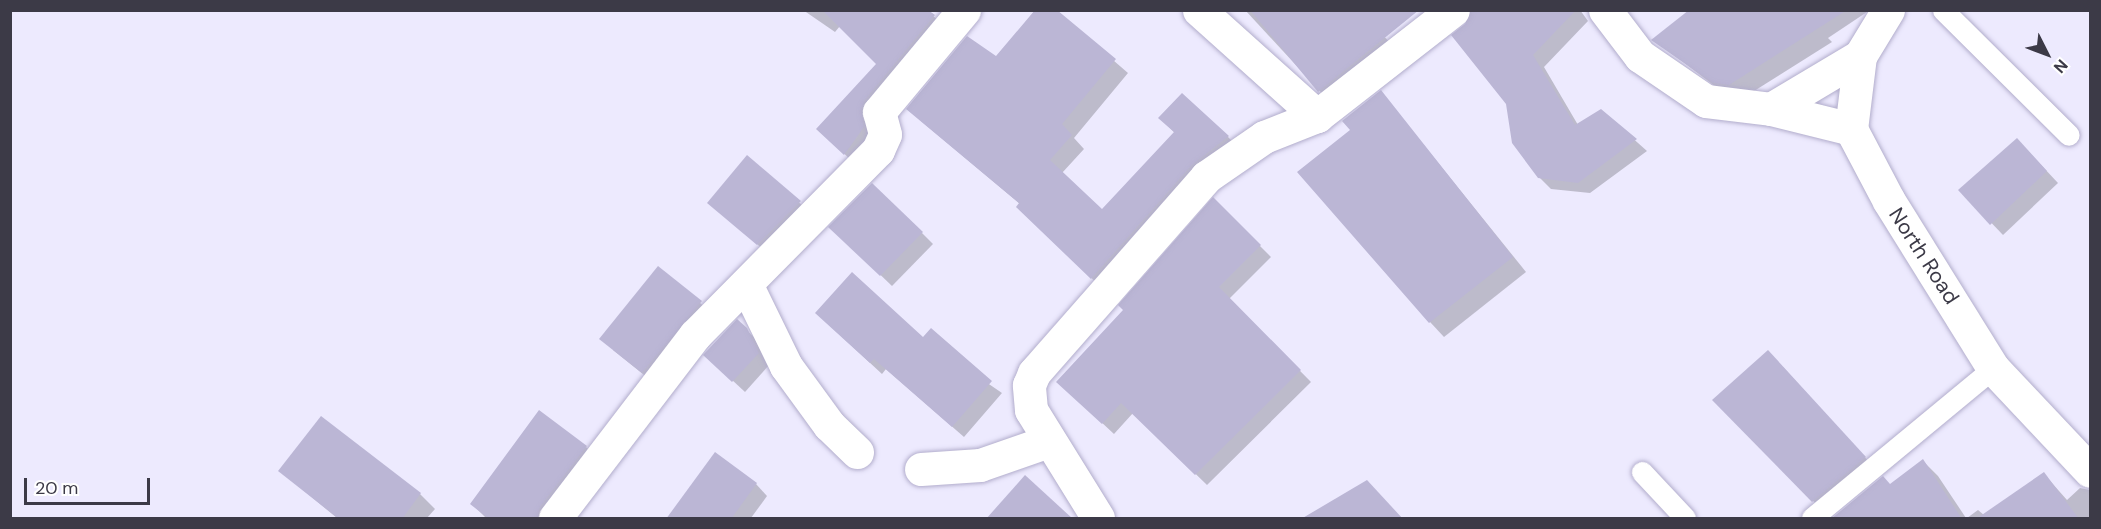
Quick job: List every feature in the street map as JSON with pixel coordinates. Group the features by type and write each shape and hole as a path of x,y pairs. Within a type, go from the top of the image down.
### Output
{"street":[{"path":"555,519 695,335 878,150 885,134 879,112 964,10"},
{"path":"1199,10 1317,116"},
{"path":"1098,519 1049,441 1028,396 1034,373 1206,177 1264,137 1317,116 1453,10"},
{"path":"1605,10 1640,56 1706,101 1771,109 1851,129 1860,56 1888,10"},
{"path":"1771,109 1860,56"},
{"name":"North Road","path":"1851,129 1889,201 1993,368 2091,471"},
{"path":"746,284 786,366 829,425 857,452"},
{"path":"921,469 980,465 1049,441"}],"lane":[{"path":"1943,10 2069,135"},
{"path":"1812,519 1993,368"},
{"path":"1642,472 1685,519"}],"building":[{"path":"822,10 928,10 935,15 865,100 861,109 864,127 844,155 816,129 876,64"},
{"path":"1035,10 1057,10 1116,59 1062,124 1072,135 1050,160 1102,209 1174,132 1158,118 1182,93 1229,136 1192,165 1091,279 1016,207 1019,203 906,109 967,36 996,56"},
{"path":"1250,10 1419,10 1318,92"},
{"path":"1471,10 1576,10 1533,55 1575,125 1601,109 1637,139 1578,183 1538,178 1512,143 1506,104 1451,35 1465,24"},
{"path":"1689,10 1847,10 1729,85 1713,83 1651,40"},
{"path":"1381,90 1513,257 1429,323 1297,172 1350,130 1342,121"},
{"path":"2017,138 2047,171 1990,225 1958,190"},
{"path":"747,155 801,201 757,245 707,203"},
{"path":"872,183 923,232 880,276 828,227"},
{"path":"1213,197 1261,245 1219,287 1301,370 1195,475 1121,403 1102,424 1056,382 1123,310 1118,305"},
{"path":"658,266 702,301 642,373 599,339"},
{"path":"852,272 923,337 931,328 992,381 952,427 874,359 870,363 815,313"},
{"path":"737,319 747,328 759,353 732,382 703,355"},
{"path":"1768,350 1866,457 1812,502 1712,400"},
{"path":"539,410 587,446 540,507 537,519 489,519 470,504"},
{"path":"321,416 421,493 402,519 339,519 278,471"},
{"path":"715,452 757,483 731,519 666,519"},
{"path":"1923,459 1962,519 1831,519 1883,476 1890,484"},
{"path":"2044,472 2079,519 1976,519"},
{"path":"1025,475 1073,519 986,519"},
{"path":"1367,480 1403,519 1301,519"}]}
